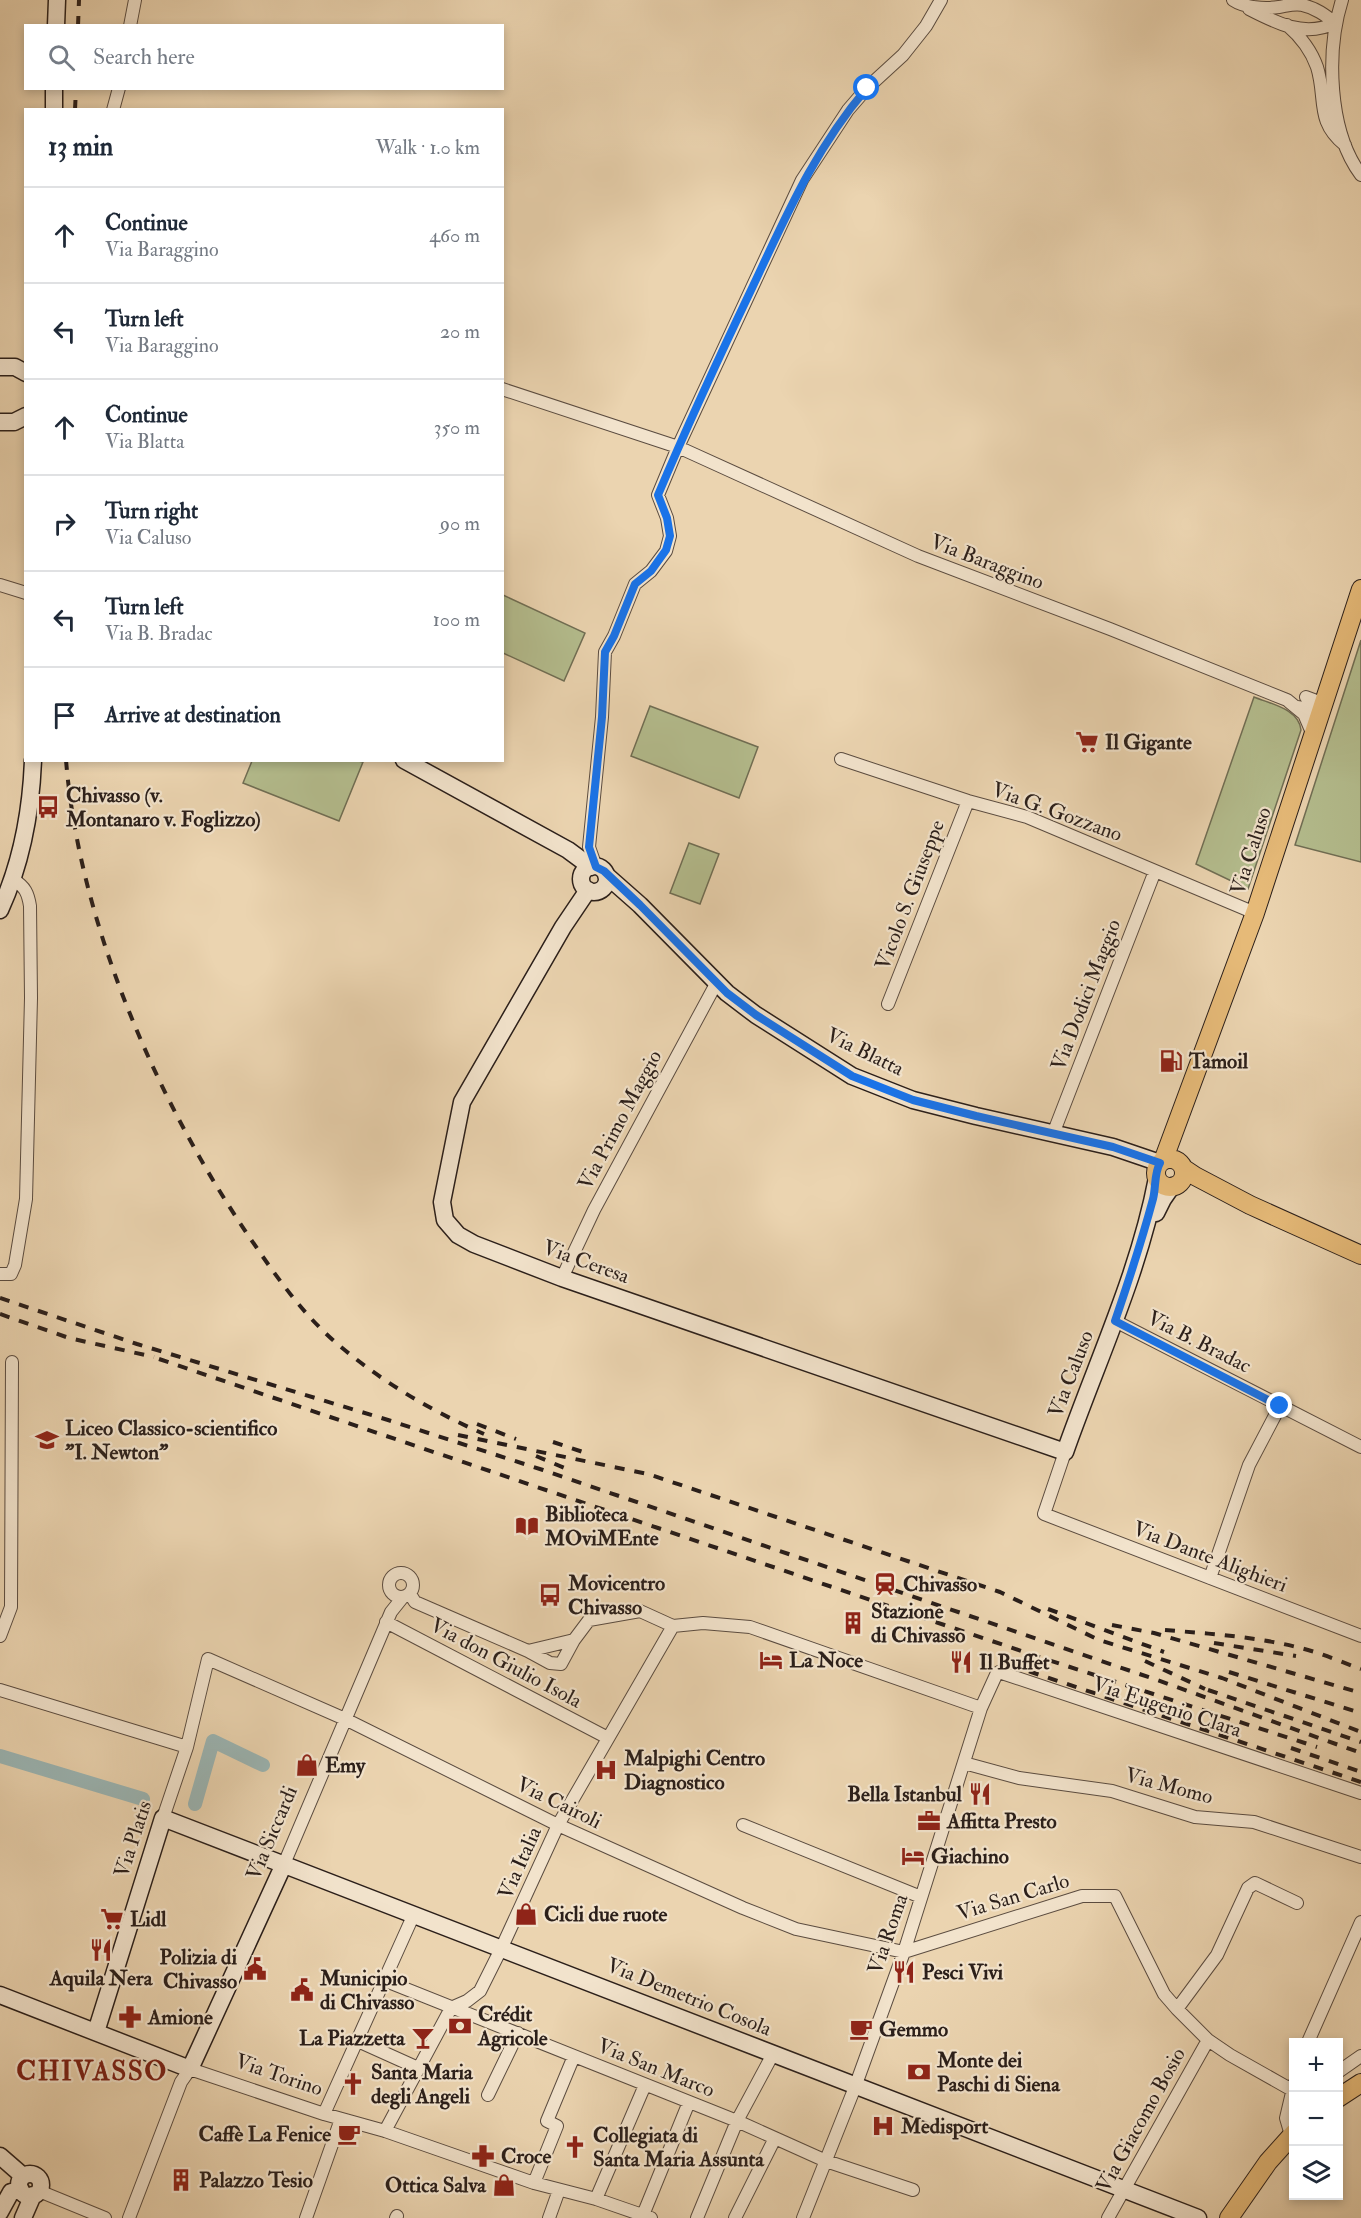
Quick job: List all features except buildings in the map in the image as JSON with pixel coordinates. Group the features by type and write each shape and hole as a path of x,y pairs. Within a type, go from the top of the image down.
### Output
{"main road":[{"name":"Via Caluso","path":"1170,1172 1178,1151 1178,1125 1255,913 1361,590"},
{"path":"1170,1172 1361,1255"},
{"path":"1343,2095 1361,2083"},
{"path":"1229,2218 1268,2162 1289,2138"}],"street":[{"path":"56,24 57,0"},
{"path":"130,24 135,0"},
{"path":"593,876 589,847 602,717 605,652 635,584 651,571 666,550 670,536 667,518 658,495 802,180 848,110 867,88 903,55 926,26 941,0"},
{"path":"1342,0 1335,23 1333,84 1345,144 1361,175"},
{"path":"1235,2 1273,8 1304,2 1335,23"},
{"path":"1235,2 1298,30 1325,28 1335,23"},
{"path":"1287,25 1302,38 1317,67 1324,116 1333,135 1345,144"},
{"path":"54,90 54,108"},
{"path":"114,108 119,90"},
{"name":"Via Baraggino","path":"504,390 678,447 918,556 1110,629 1310,710 1322,707"},
{"path":"0,585 24,592"},
{"path":"1313,736 1304,714 1292,703 1329,687"},
{"path":"1306,697 1322,707"},
{"name":"Via G. Gozzano","path":"842,759 968,801 1027,817 1255,913"},
{"path":"0,910 14,880 23,847 30,806 33,762"},
{"name":"Via Blatta","path":"408,762 568,850 593,876 640,905 727,993 819,1057 863,1081 913,1100 1113,1147 1170,1172"},
{"name":"Vicolo S. Giuseppe","path":"888,1004 968,801"},
{"name":"Via Dodici Maggio","path":"1053,1134 1155,871"},
{"name":"Via Ceresa","path":"593,876 462,1102 442,1202 445,1220 458,1235 474,1244 562,1278 1065,1452"},
{"path":"0,1274 11,1274 15,1264 26,1199 31,998 30,906 28,894 22,885 14,880"},
{"name":"Via Primo Maggio","path":"562,1278 594,1210 717,982"},
{"name":"Via Caluso","path":"1044,1514 1086,1392 1170,1172"},
{"name":"Via B. Bradac","path":"1115,1321 1361,1447"},
{"path":"0,1636 11,1607 12,1362"},
{"path":"1210,1578 1249,1465 1280,1406"},
{"name":"Via Dante Alighieri","path":"1044,1514 1361,1636"},
{"name":"Via Siccardi","path":"190,2069 284,1864 389,1617 402,1595 528,1651"},
{"path":"528,1651 550,1663 561,1664 574,1640 589,1620 640,1611 673,1626 703,1623 750,1627 981,1708"},
{"name":"Via don Giulio Isola","path":"389,1617 608,1738"},
{"name":"Via Italia","path":"451,2008 467,2001 480,1990 558,1825 673,1626"},
{"path":"528,1651 574,1640"},
{"name":"Via Cairoli","path":"208,1659 345,1719 558,1825 743,1908 796,1929 904,1952"},
{"name":"Via Platis","path":"96,2032 187,1747 208,1659"},
{"name":"Via Eugenio Clara","path":"981,1708 996,1675 999,1672 1005,1672 1361,1793"},
{"path":"0,1690 187,1747"},
{"name":"Via Roma","path":"855,2087 904,1952 981,1708"},
{"name":"Via Momo","path":"964,1763 1019,1778 1112,1791 1195,1817 1254,1822 1361,1857"},
{"name":"Via Demetrio Cosola","path":"163,1818 502,1947 855,2087 1198,2218"},
{"path":"743,1825 921,1897"},
{"path":"1177,2009 1217,1955 1248,1888 1255,1883 1298,1903"},
{"name":"Via San Carlo","path":"904,1952 1082,1896 1115,1896 1164,1994 1177,2009 1208,2040 1230,2055 1289,2085"},
{"path":"324,2114 386,1981 414,1914"},
{"path":"1310,2038 1361,1922"},
{"name":"Via San Marco","path":"386,1981 737,2121 826,2161 913,2190"},
{"name":"Via Torino","path":"0,1995 190,2069 324,2114 385,2131 534,2183 596,2199 647,2216"},
{"path":"385,2131 451,2008"},
{"path":"488,2095 518,2034"},
{"name":"Via Giacomo Bosio","path":"1108,2218 1208,2040"},
{"path":"358,2041 417,2068"},
{"path":"696,2218 737,2121 773,2055"},
{"path":"534,2183 557,2126 548,2121 574,2056"},
{"path":"1343,2069 1361,2056"},
{"path":"129,2218 181,2082 190,2069"},
{"path":"596,2199 645,2085"},
{"path":"803,2218 855,2087"},
{"path":"647,2216 690,2102"},
{"path":"1289,2105 1286,2118 1289,2126"},
{"path":"306,2218 341,2119"},
{"path":"735,2218 776,2138"},
{"path":"0,2156 29,2188 105,2218"},
{"path":"0,2212 11,2192 29,2188"},
{"path":"23,2218 29,2188"},
{"path":"549,2218 559,2190"}],"green space":[{"path":"504,595 585,633 564,681 504,653"},
{"path":"1361,640 1361,862 1295,845"},
{"path":"1254,697 1290,712 1299,723 1301,730 1248,889 1196,864"},
{"path":"650,706 758,747 739,798 631,756"},
{"path":"252,762 363,762 339,821 243,783"},
{"path":"689,843 719,854 700,904 670,893"}],"waterway":[{"path":"195,1804 213,1741 263,1765"},
{"path":"0,1756 143,1799"}],"railway":[{"path":"78,24 79,0"},
{"path":"75,108 76,90"},
{"path":"66,762 74,822 87,884 105,947 154,1069 215,1183 277,1277 298,1304 334,1341 369,1369 405,1393 484,1434"},
{"path":"0,1298 137,1344 388,1420 543,1470 1157,1680 1361,1753"},
{"path":"0,1314 69,1338 154,1357"},
{"path":"159,1359 1036,1656 1317,1747"},
{"path":"477,1424 516,1439"},
{"path":"458,1435 648,1474 1000,1592 1099,1640 1222,1678 1361,1732"},
{"path":"553,1442 589,1454"},
{"path":"536,1456 567,1469"},
{"path":"1048,1609 1164,1652"},
{"path":"1112,1625 1154,1633 1361,1693"},
{"path":"1165,1630 1273,1642 1315,1652 1361,1669"},
{"path":"1214,1643 1296,1656"},
{"path":"1145,1661 1205,1689"},
{"path":"1010,1665 1361,1782"},
{"path":"1229,1672 1361,1713"},
{"path":"1208,1690 1361,1742"},
{"path":"1291,1748 1361,1772"}],"place":[{"name":"Il Gigante","path":"1087,742"},
{"name":"Chivasso (v. Montanaro v. Foglizzo)","path":"48,807"},
{"name":"Tamoil","path":"1171,1061"},
{"name":"Liceo Classico-scientifico \"I. Newton\"","path":"47,1440"},
{"name":"Biblioteca MOviMEnte","path":"527,1526"},
{"name":"Chivasso","path":"885,1584"},
{"name":"Movicentro Chivasso","path":"550,1595"},
{"name":"Stazione di Chivasso","path":"853,1623"},
{"name":"La Noce","path":"771,1660"},
{"name":"Il Buffet","path":"961,1662"},
{"name":"Emy","path":"307,1765"},
{"name":"Malpighi Centro Diagnostico","path":"606,1770"},
{"name":"Bella Istanbul","path":"980,1794"},
{"name":"Affitta Presto","path":"929,1821"},
{"name":"Giachino","path":"913,1856"},
{"name":"Cicli due ruote","path":"526,1914"},
{"name":"Lidl","path":"112,1919"},
{"name":"Aquila Nera","path":"101,1950"},
{"name":"Polizia di Chivasso","path":"255,1969"},
{"name":"Pesci Vivi","path":"904,1972"},
{"name":"Municipio di Chivasso","path":"302,1990"},
{"name":"Amione","path":"130,2017"},
{"name":"Crédit Agricole","path":"460,2026"},
{"name":"Gemmo","path":"861,2029"},
{"name":"La Piazzetta","path":"423,2038"},
{"name":"Monte dei Paschi di Siena","path":"919,2072"},
{"name":"Santa Maria degli Angeli","path":"353,2084"},
{"name":"Medisport","path":"883,2126"},
{"name":"Caffè La Fenice","path":"349,2134"},
{"name":"Collegiata di Santa Maria Assunta","path":"575,2147"},
{"name":"Croce","path":"483,2156"},
{"name":"Palazzo Tesio","path":"181,2180"},
{"name":"Ottica Salva","path":"504,2185"}],"district":[{"name":"CHIVASSO","path":"92,2071"}],"route":[{"path":"867,88 848,110 802,180 658,495 667,518 670,536 666,550 651,571 635,584 605,652 602,717 589,847 596,867 601,868 640,905 727,993 819,1057 852,1076 913,1100 1113,1147 1160,1163 1156,1174 1154,1196 1139,1249 1115,1321 1280,1406"}]}
